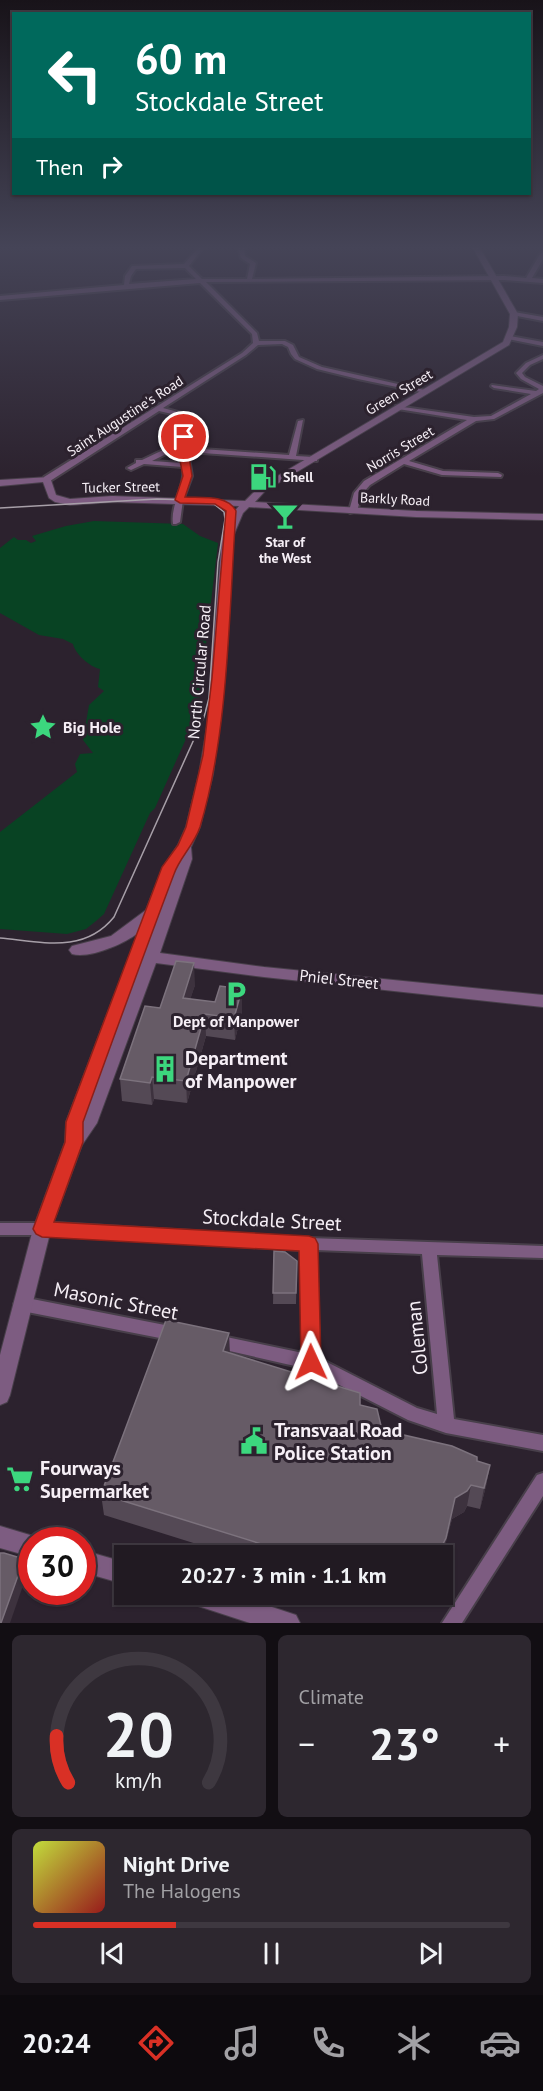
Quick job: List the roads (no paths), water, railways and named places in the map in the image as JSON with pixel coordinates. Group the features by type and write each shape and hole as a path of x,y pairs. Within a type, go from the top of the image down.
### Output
{"street":[{"path":"244,324 255,334 256,343 286,342 291,346 294,355 302,361 356,376 426,391"},
{"path":"512,324 510,338 543,344"},
{"name":"Green Street","path":"246,503 262,489 474,364 510,338"},
{"name":"Saint Augustine's Road","path":"47,479 244,354 256,343"},
{"path":"541,391 519,373 528,364 543,357"},
{"path":"494,386 541,391"},
{"path":"398,407 474,419 492,418 541,391"},
{"path":"158,409 190,418 183,447 188,476 176,522"},
{"name":"Norris Street","path":"353,511 360,488 474,419"},
{"path":"292,458 301,421"},
{"path":"131,468 139,462 183,447 314,459"},
{"path":"403,461 442,473 498,475"},
{"path":"139,462 186,465"},
{"path":"0,483 47,479"},
{"name":"Tucker Street","path":"47,479 52,496 64,502 120,499 246,503"},
{"path":"217,501 229,507 231,511 228,536"},
{"name":"Barkly Road","path":"246,503 353,511 543,518"},
{"name":"North Circular Road","path":"144,956 153,909 170,867 185,846 197,813 210,748 218,678 228,536 236,517 246,503"},
{"name":"North Circular Road","path":"144,956 185,859 185,846"},
{"path":"77,950 120,940 130,934 153,909"},
{"path":"0,1395 42,1229 74,1142 75,1122 144,956"},
{"name":"Pniel Street","path":"144,956 264,972 543,1001"},
{"name":"Stockdale Street","path":"0,1229 42,1229 309,1244 543,1252"},
{"path":"309,1244 311,1362"},
{"name":"Coleman","path":"429,1247 446,1425"},
{"name":"Masonic Street","path":"22,1304 311,1362 414,1415 446,1425 543,1443"},
{"path":"451,1623 543,1480"},
{"path":"0,1537 18,1542"},
{"path":"96,1565 114,1571"},
{"path":"230,1605 288,1623"}],"tram line":[{"path":"0,508 157,499 190,500 214,504 224,512 225,519 218,562 209,698 204,717 114,917 102,929 76,941 47,943 0,938"}],"place":[{"name":"Shell","path":"263,477"},
{"name":"Star of the West","path":"285,516"},
{"name":"Big Hole","path":"43,727"},
{"name":"Dept of Manpower","path":"236,994"},
{"name":"Department of Manpower","path":"165,1069"},
{"name":"Transvaal Road Police Station","path":"254,1441"},
{"name":"Fourways Supermarket","path":"20,1479"}]}
